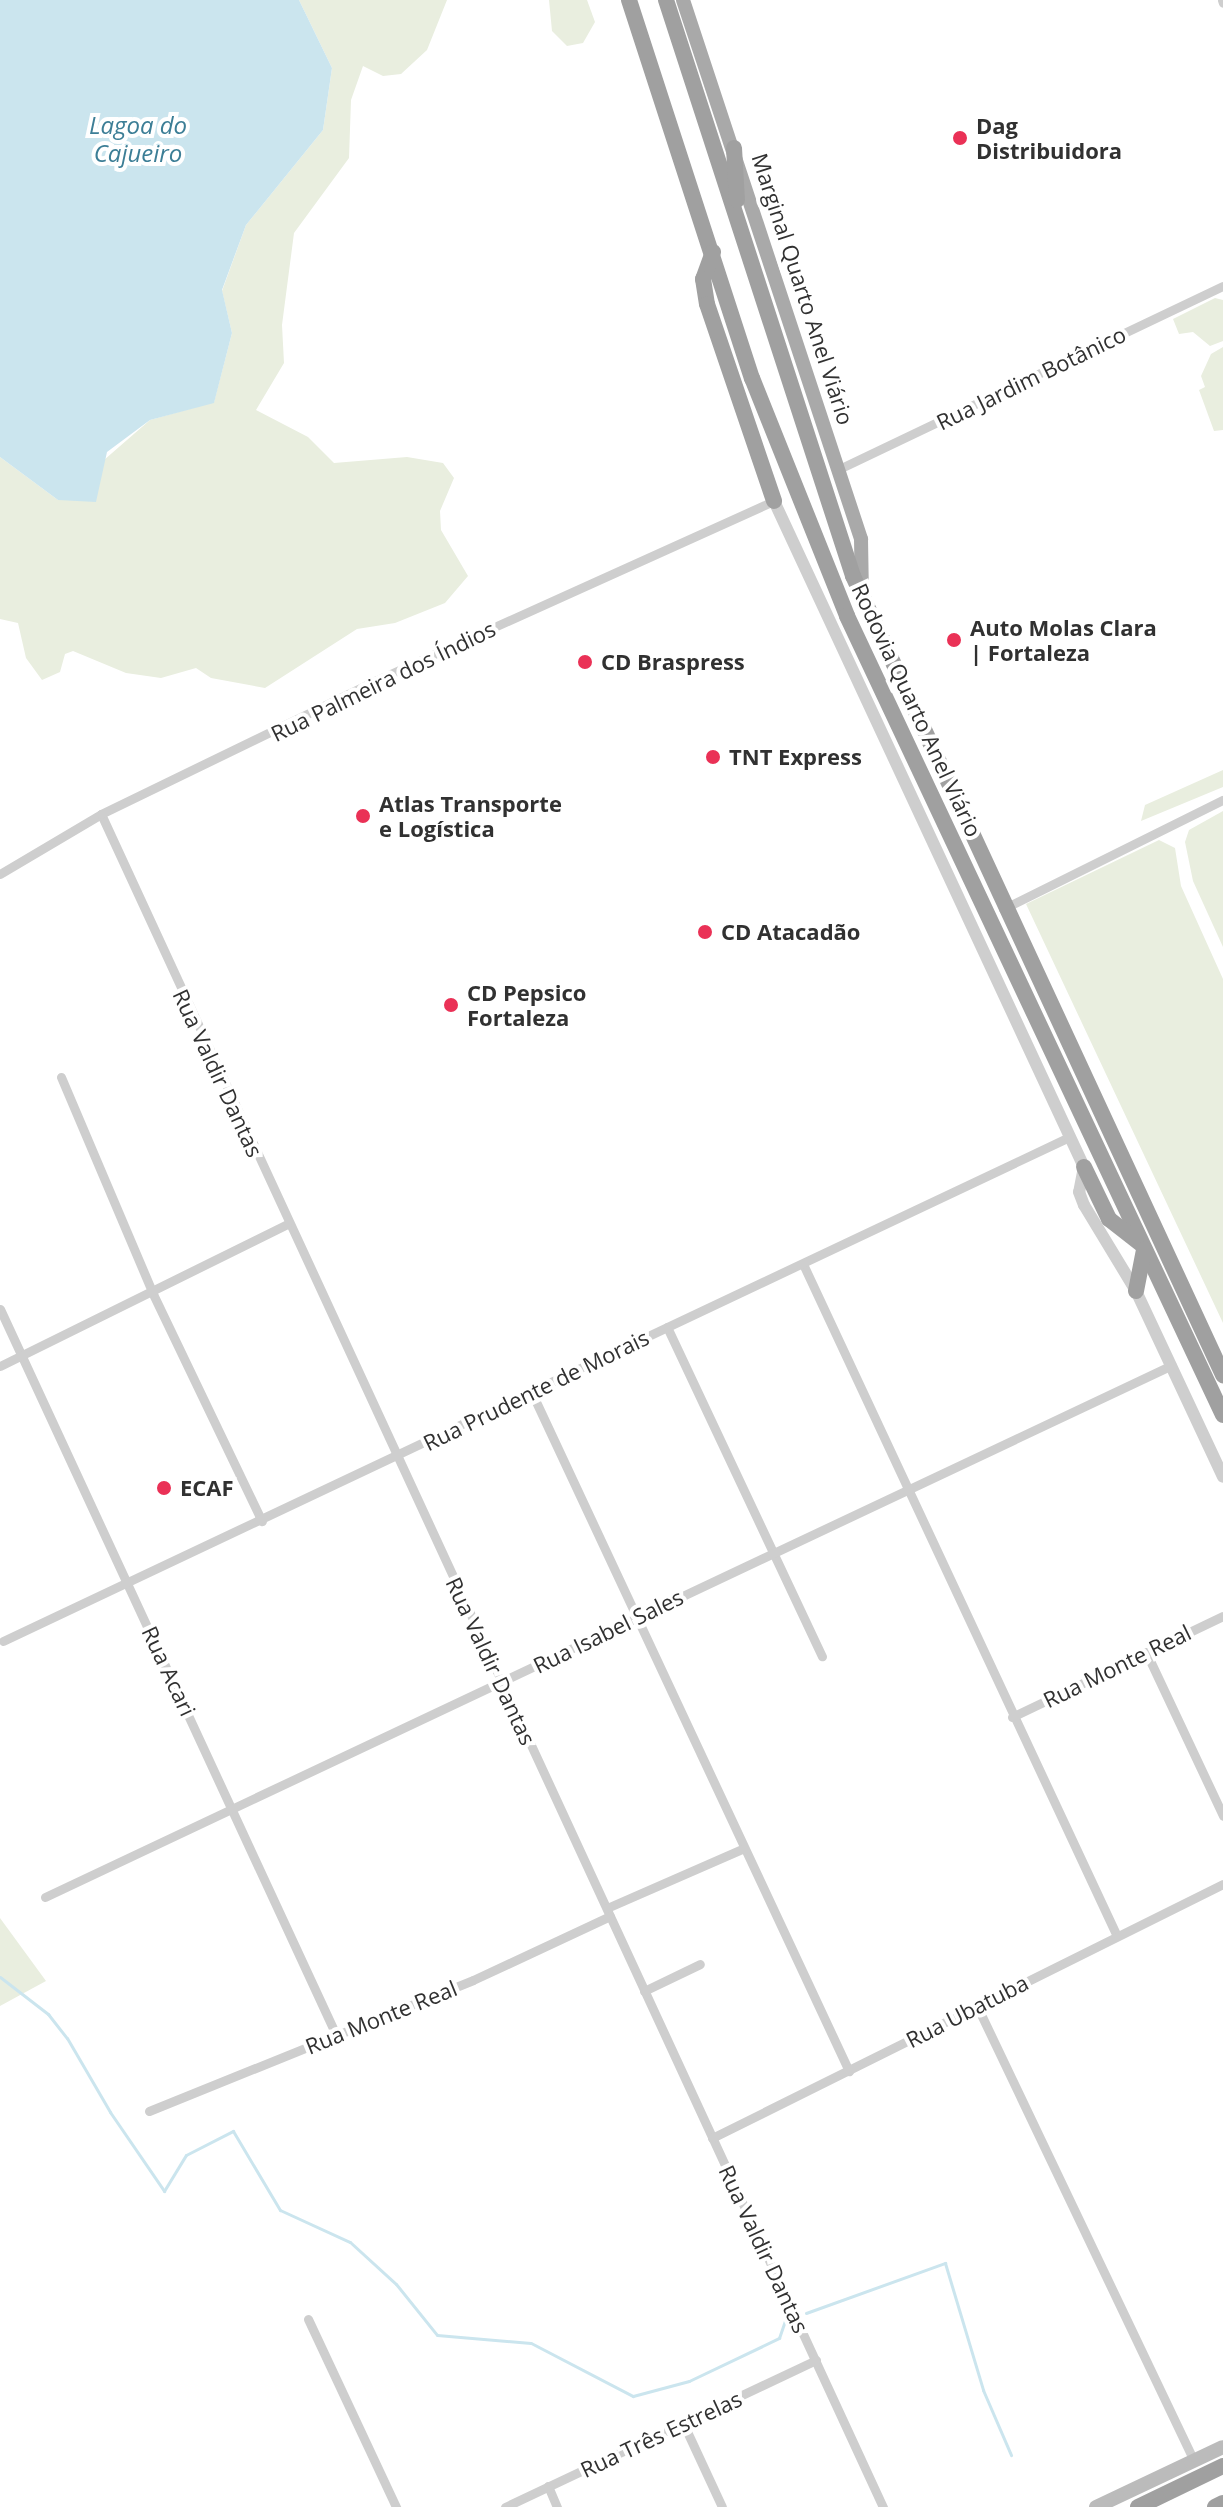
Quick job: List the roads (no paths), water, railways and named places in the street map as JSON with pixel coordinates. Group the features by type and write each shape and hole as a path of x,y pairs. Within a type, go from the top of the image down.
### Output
{"highway":[{"name":"Rodovia Quarto Anel Viário","path":"629,0 752,378 847,616 1223,1415"},
{"name":"Rodovia Quarto Anel Viário","path":"666,0 820,477 862,594 1003,909 1223,1375"},
{"path":"734,148 740,229"},
{"path":"713,252 703,279 707,304 774,501"},
{"path":"795,488 820,477"},
{"path":"1084,1167 1109,1219 1143,1247 1136,1291"},
{"path":"1138,2507 1223,2466"},
{"path":"1215,2507 1223,2503"}],"main road":[{"name":"Marginal Quarto Anel Viário","path":"683,0 861,539 862,594"},
{"path":"1096,2507 1223,2447"}],"street":[{"name":"Rua Jardim Botânico","path":"839,469 1223,286"},
{"name":"Rua Palmeira dos Índios","path":"0,874 101,814 377,680 774,501"},
{"path":"774,501 1084,1167 1079,1192 1084,1205 1136,1291 1223,1477"},
{"path":"1003,909 1223,800"},
{"name":"Rua Valdir Dantas","path":"101,814 287,1224 883,2507"},
{"path":"61,1077 153,1294 262,1521"},
{"name":"Rua Prudente de Morais","path":"3,1641 1069,1137"},
{"path":"0,1366 153,1294 287,1224"},
{"path":"803,1264 1012,1717 1117,1936"},
{"name":"Rua Acari","path":"0,1309 336,2035"},
{"path":"667,1327 822,1656"},
{"name":"Rua Isabel Sales","path":"45,1897 1172,1365"},
{"path":"531,1391 742,1849 849,2071"},
{"name":"Rua Monte Real","path":"1012,1717 1223,1616"},
{"path":"1146,1652 1223,1816"},
{"name":"Rua Monte Real","path":"149,2111 473,1980 742,1849"},
{"name":"Rua Ubatuba","path":"712,2138 1223,1884"},
{"path":"644,1991 700,1964"},
{"path":"977,2006 1194,2461"},
{"path":"308,2319 396,2507"},
{"name":"Rua Três Estrelas","path":"505,2507 816,2360"},
{"path":"684,2425 722,2507"},
{"path":"548,2486 557,2507"}],"water":[{"name":"Lagoa do Cajueiro","path":"0,0 299,0 332,68 323,130 246,225 222,290 232,333 214,403 150,420 107,452 96,502 58,500 0,457"}],"waterway":[{"path":"0,1977 48,2014 67,2038 110,2112 164,2191 186,2155 233,2131 280,2210 350,2242 396,2284 437,2335 531,2343 633,2396 689,2381 779,2338 785,2321"},
{"path":"806,2313 945,2263 983,2390 1011,2455"}],"place":[{"name":"Dag Distribuidora","path":"960,138"},
{"name":"Auto Molas Clara | Fortaleza","path":"954,640"},
{"name":"CD Braspress","path":"585,662"},
{"name":"TNT Express","path":"713,757"},
{"name":"Atlas Transporte e Logística","path":"363,816"},
{"name":"CD Atacadão","path":"705,932"},
{"name":"CD Pepsico Fortaleza","path":"451,1005"},
{"name":"ECAF","path":"164,1488"}]}
